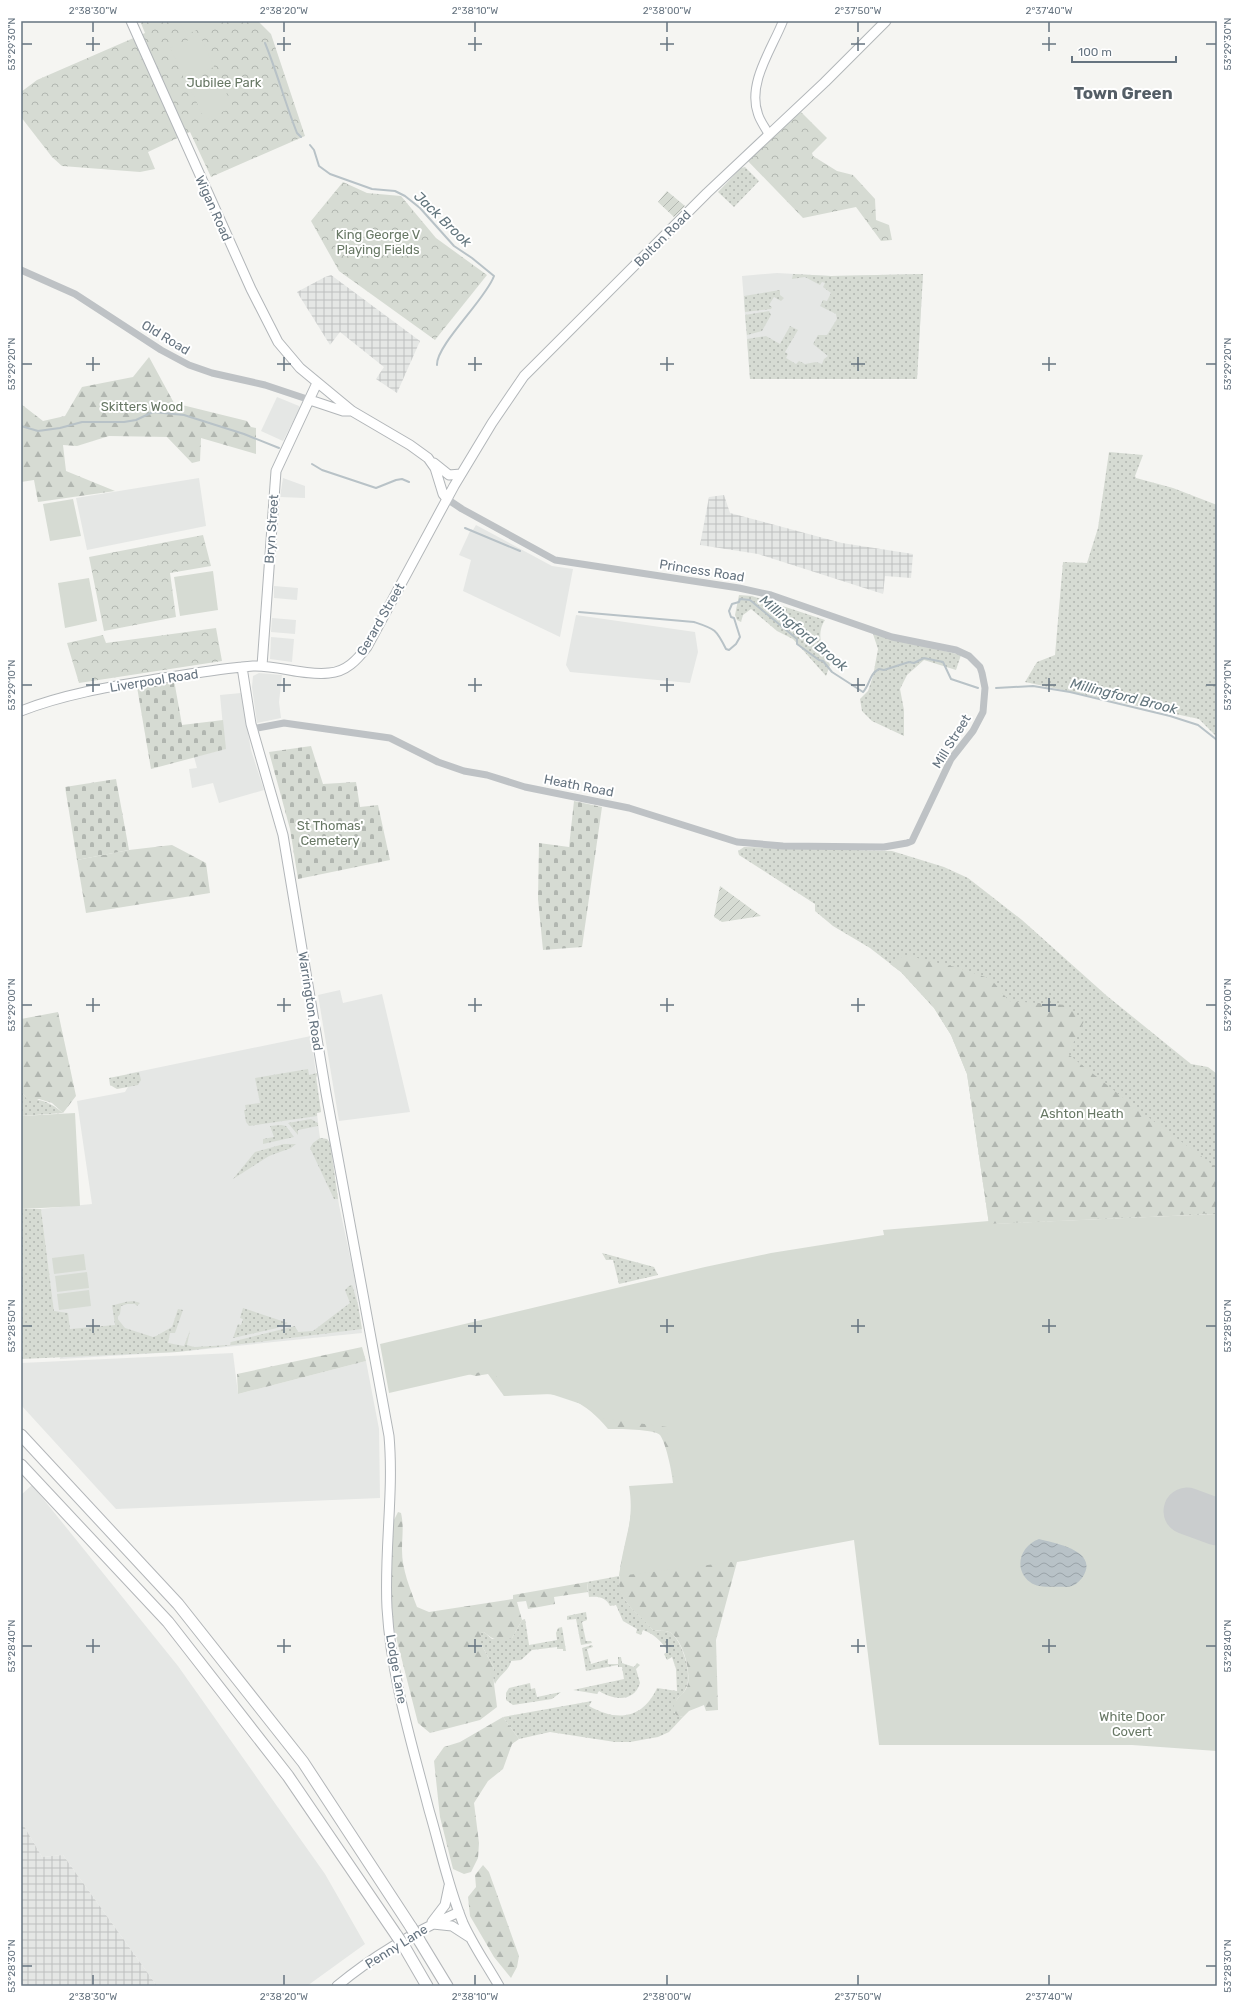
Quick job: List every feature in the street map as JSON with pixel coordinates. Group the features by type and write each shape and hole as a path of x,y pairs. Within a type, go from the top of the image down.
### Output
{"highway":[{"path":"24,1437 178,1604 303,1762 448,1986"},
{"path":"21,1465 35,1478 168,1622 288,1776 405,1948 427,1986"}],"main road":[{"name":"Wigan Road","path":"131,21 251,289 266,319 288,356 352,411 410,445 428,458 435,468 443,494 447,499"},
{"path":"768,133 758,115 756,104 756,85 783,21"},
{"name":"Bolton Road","path":"461,474 516,386 532,366 768,133 825,82 886,21"},
{"path":"310,400 318,383"},
{"name":"Wigan Road","path":"310,400 344,411 352,411"},
{"name":"Bryn Street","path":"262,666 274,482 279,462 310,400"},
{"path":"428,458 445,473 455,475 461,474"},
{"name":"Gerard Street","path":"242,667 262,666 328,673 346,668 354,662 367,647 461,474"},
{"name":"Liverpool Road","path":"21,711 73,694 98,688 242,667"},
{"name":"Warrington Road","path":"242,667 252,729 283,835 324,1082 370,1336"},
{"name":"Lodge Lane","path":"370,1336 389,1436 391,1459 387,1609 392,1658 412,1746 449,1884 470,1938 499,1986"},
{"path":"428,1926 437,1917 445,1905 449,1884"},
{"name":"Penny Lane","path":"336,1986 350,1975 428,1926 459,1912"},
{"path":"428,1926 446,1925 457,1929 470,1938"}],"street":[{"name":"Old Road","path":"21,270 75,294 161,350 189,365 212,373 265,385 310,400"},
{"name":"Princess Road","path":"447,499 462,509 555,560 739,588 771,596 892,637 962,652"},
{"name":"Mill Street","path":"907,843 912,841 916,835 951,759 973,731 983,712 985,688 982,673 976,662 962,652"},
{"name":"Heath Road","path":"252,729 284,724 390,738 438,762 464,771 487,775 525,787 629,808 737,842 784,846 884,846 907,843"}],"shaded area":[{"path":"777,273 831,276 923,274 917,379 750,379 742,276"},
{"path":"331,275 420,341 397,393 376,379 384,367 340,332 330,345 297,292"},
{"path":"277,397 299,406 300,408 283,441 261,431"},
{"path":"199,478 206,526 87,550 76,498"},
{"path":"283,478 305,486 305,498 280,497"},
{"path":"724,495 730,513 842,543 913,554 911,578 885,576 883,594 758,554 700,545 709,497"},
{"path":"476,525 552,566 573,569 560,637 463,591 471,560 459,555 471,529 473,530"},
{"path":"274,586 298,588 297,600 274,598"},
{"path":"576,615 695,632 698,652 690,683 570,672 566,665"},
{"path":"272,618 296,620 295,634 271,632"},
{"path":"271,637 294,639 292,662 270,659"},
{"path":"259,673 282,675 279,702 281,718 257,723 252,687 253,676"},
{"path":"241,693 251,750 264,790 219,803 213,783 192,788 189,769 197,768 194,757 225,749 220,695"},
{"path":"340,990 343,1003 382,994 410,1112 339,1121 318,995"},
{"path":"311,1036 321,1112 317,1113 320,1138 327,1139 330,1143 339,1205 354,1275 362,1333 177,1352 60,1359 41,1209 92,1204 77,1101 125,1092 129,1085 127,1074"},
{"path":"233,1353 238,1394 366,1361 379,1429 380,1498 116,1509 21,1405 21,1363"},
{"path":"32,1485 178,1666 325,1874 365,1944 307,1986 157,1986 63,1855 42,1857 24,1826 21,1826 21,1495"},
{"path":"21,1826 24,1826 42,1857 63,1855 157,1986 21,1986"}],"green space":[{"name":"Jubilee Park","path":"140,21 258,21 271,34 305,136 211,177 190,132 148,152 155,169 140,172 62,166 52,157 21,117 21,92 37,80 145,33"},
{"path":"179,21 216,21 186,35"},
{"path":"200,35 214,67 185,80 170,48"},
{"path":"217,73 233,107 205,120 189,86"},
{"path":"801,112 827,138 812,153 813,156 837,171 853,175 875,199 876,220 889,225 892,240 881,241 856,207 803,218 744,157"},
{"path":"745,167 759,181 734,207 718,192 741,168"},
{"name":"King George V Playing Fields","path":"343,182 367,193 401,196 436,238 487,275 435,340 339,271 311,221"},
{"path":"667,191 685,206 674,217 658,202"},
{"path":"793,274 831,276 923,274 917,379 750,379 747,339 766,336 780,344 790,326 798,330 785,352 788,354 786,358 796,364 799,361 805,364 816,362 822,364 824,359 828,356 813,344 818,335 827,335 837,319 836,314 820,306 823,300 827,301 831,293 823,287 825,283 822,282 820,285 805,277 792,279"},
{"path":"780,290 780,295 784,298 781,301 774,297 769,305 772,307 771,309 745,312 744,296"},
{"path":"769,311 771,315 762,331 747,335 745,315"},
{"name":"Skitters Wood","path":"149,357 174,403 247,421 251,427 256,428 256,454 201,438 200,461 192,463 167,437 109,436 77,446 63,445 66,471 115,491 38,502 34,480 21,482 21,404 43,421 65,416 82,387 133,377"},
{"path":"1109,452 1143,455 1135,476 1136,478 1173,488 1217,505 1217,737 1199,719 1025,682 1037,662 1055,655 1063,562 1087,563 1098,528"},
{"path":"73,499 81,536 50,541 43,504"},
{"path":"203,535 211,566 170,573 176,617 104,631 89,557"},
{"path":"213,571 218,610 180,616 174,577"},
{"path":"89,578 97,621 65,628 58,583"},
{"path":"739,595 752,596 825,620 820,637 830,665 826,676 793,639 777,631 751,609 743,615 741,622 737,620 735,615"},
{"path":"216,628 222,661 79,683 67,643 103,635 106,643"},
{"path":"873,634 961,655 956,670 924,660 907,675 900,689 904,710 904,736 872,721 862,711 860,699 868,691 873,676 878,649"},
{"path":"174,680 182,725 223,720 226,749 151,769 137,687"},
{"name":"St Thomas' Cemetery","path":"311,746 323,784 356,782 360,807 378,805 390,860 298,879 290,829 269,752"},
{"path":"116,779 129,850 77,860 65,787"},
{"path":"574,801 602,807 582,947 543,950 538,899 539,843 569,847"},
{"path":"172,845 206,863 210,893 86,913 77,860 129,850"},
{"name":"Ashton Heath","path":"744,847 892,851 944,867 968,878 1022,920 1107,996 1191,1064 1208,1067 1217,1074 1217,1214 989,1224 967,1074 951,1035 934,1008 901,972 870,948 833,926 815,911 815,904 739,855 738,851"},
{"path":"720,886 761,916 722,922 714,917"},
{"path":"905,955 959,968 991,979 1009,1001 1066,1005 1084,1021 1068,1054 1140,1111 1217,1168 1217,1213 989,1224 967,1074 951,1035 934,1008 901,972 890,964"},
{"path":"58,1012 76,1096 63,1113 52,1103 39,1099 34,1101 27,1099 21,1091 21,1019"},
{"path":"308,1069 309,1075 317,1073 316,1078 321,1112 317,1113 317,1116 249,1126 246,1122 244,1110 246,1110 245,1105 260,1103 255,1078"},
{"path":"139,1072 141,1080 138,1085 117,1089 110,1085 109,1078"},
{"path":"21,1091 27,1099 46,1102 63,1113 21,1116"},
{"path":"75,1113 80,1206 21,1209 21,1116"},
{"path":"311,1119 318,1123 318,1126 298,1130 298,1135 288,1123"},
{"path":"270,1126 286,1126 294,1137 263,1144 263,1139 274,1137"},
{"path":"320,1138 327,1139 330,1143 338,1199 334,1199 310,1148 313,1143"},
{"path":"284,1144 296,1144 291,1148 269,1156 233,1179 255,1152"},
{"path":"21,1209 41,1209 54,1311 68,1313 70,1329 115,1325 112,1305 132,1301 140,1303 137,1306 135,1304 127,1304 121,1306 120,1314 117,1318 125,1328 153,1337 156,1336 172,1327 178,1309 183,1310 175,1333 170,1333 168,1343 184,1346 190,1330 187,1345 194,1347 230,1345 231,1342 295,1326 298,1332 313,1331 350,1303 345,1290 352,1285 358,1305 362,1329 177,1352 21,1359"},
{"name":"White Door Covert","path":"1217,1214 1217,1751 1132,1745 879,1745 854,1540 748,1560 619,1576 630,1521 631,1510 629,1486 674,1483 667,1427 599,1418 584,1405 551,1394 504,1396 494,1369 389,1393 380,1344 705,1267 771,1253 884,1235 883,1230 989,1221 990,1224"},
{"path":"602,1253 654,1267 658,1275 619,1284 613,1260 606,1260"},
{"path":"84,1254 86,1270 54,1274 52,1258"},
{"path":"87,1272 89,1288 57,1292 55,1276"},
{"path":"89,1290 91,1306 59,1310 57,1294"},
{"path":"243,1308 288,1323 277,1328 233,1338 238,1324 241,1325 243,1319 240,1318"},
{"path":"629,1334 749,1560 737,1562 716,1640 718,1710 706,1711 704,1705 689,1711 683,1717 676,1715 673,1707 674,1703 687,1687 688,1674 683,1650 671,1633 653,1630 628,1605 622,1595 619,1577 632,1503 670,1487 673,1483 670,1465 660,1435 643,1430 608,1429 597,1416 585,1407 562,1396 549,1394 520,1394 504,1396 488,1374 476,1376 468,1374"},
{"path":"362,1347 366,1361 238,1394 237,1374"},
{"path":"398,1512 401,1513 402,1518 402,1557 407,1579 417,1607 429,1612 513,1599 513,1595 587,1582 588,1592 554,1597 555,1604 528,1609 526,1601 517,1602 522,1620 512,1638 497,1640 484,1632 481,1633 481,1644 494,1668 497,1707 480,1720 430,1733 418,1723 393,1625 391,1587 391,1526"},
{"path":"619,1576 622,1594 630,1606 653,1630 671,1633 679,1643 687,1667 688,1682 684,1692 677,1699 674,1712 676,1715 683,1717 669,1732 658,1737 630,1742 615,1742 550,1732 519,1739 503,1717 592,1701 589,1706 599,1711 619,1716 628,1715 637,1712 644,1706 657,1688 677,1691 676,1669 672,1657 667,1660 664,1654 668,1651 660,1641 643,1630 641,1635 636,1633 637,1629 623,1621 616,1605 610,1606 604,1599 589,1597 587,1582"},
{"path":"586,1612 587,1620 582,1622 586,1641 591,1641 592,1643 581,1645 576,1619 567,1620 567,1616"},
{"path":"525,1619 529,1645 557,1640 556,1633 558,1628 562,1627 566,1651 563,1651 563,1649 557,1649 557,1647 532,1650 521,1660 511,1661 508,1668 495,1684 492,1675 494,1668 481,1644 480,1633 484,1632 492,1639 512,1638 522,1620"},
{"path":"592,1645 593,1647 587,1649 591,1664 608,1659 608,1664 618,1664 618,1657 621,1657 622,1663 634,1667 637,1663 640,1665 636,1669 640,1683 633,1694 628,1697 617,1698 599,1691 597,1694 573,1690 624,1679 622,1667 618,1667 618,1665 586,1671 582,1648"},
{"path":"530,1683 531,1689 535,1688 537,1697 561,1692 552,1699 513,1705 506,1700 506,1693 509,1688"},
{"path":"503,1717 519,1739 512,1744 503,1769 488,1781 474,1803 479,1843 478,1858 471,1872 464,1874 453,1869 440,1817 434,1761 444,1747 460,1742"},
{"path":"483,1865 489,1872 519,1956 517,1967 511,1978 494,1957 470,1916 468,1897 476,1887 475,1875"}],"water":[{"path":"1039,1539 1065,1546 1081,1555 1086,1561 1086,1569 1079,1582 1069,1587 1038,1586 1030,1582 1025,1577 1020,1565 1023,1552 1032,1542"}],"waterway":[{"name":"Jack Brook","path":"265,43 297,133 301,137"},
{"name":"Jack Brook","path":"310,145 314,150 319,166 330,174 372,189 395,191 405,196 420,208 454,246 494,276 482,297 444,346 439,356 437,365"},
{"name":"Millingford Brook","path":"21,426 38,431 60,428 82,422 124,422 136,420 153,412 184,415 244,434 279,448"},
{"name":"Millingford Brook","path":"312,464 322,470 376,488 396,480 402,479 409,482"},
{"name":"Millingford Brook","path":"465,528 520,551"},
{"name":"Millingford Brook","path":"579,612 694,622 711,628 720,637 726,649 729,650 736,644 740,637 734,618 731,617 729,611 732,604 739,602 740,599 750,600 797,639 797,644 819,660 823,661 832,672 863,692 873,674 879,669 884,670 909,662 914,663 924,658 943,662 951,679 978,688"},
{"name":"Millingford Brook","path":"996,688 1033,686 1070,692 1170,716 1198,725 1217,740"}],"runway":[{"path":"1187,1511 1217,1522"}],"district":[{"name":"Town Green","path":"1123,93"}]}
